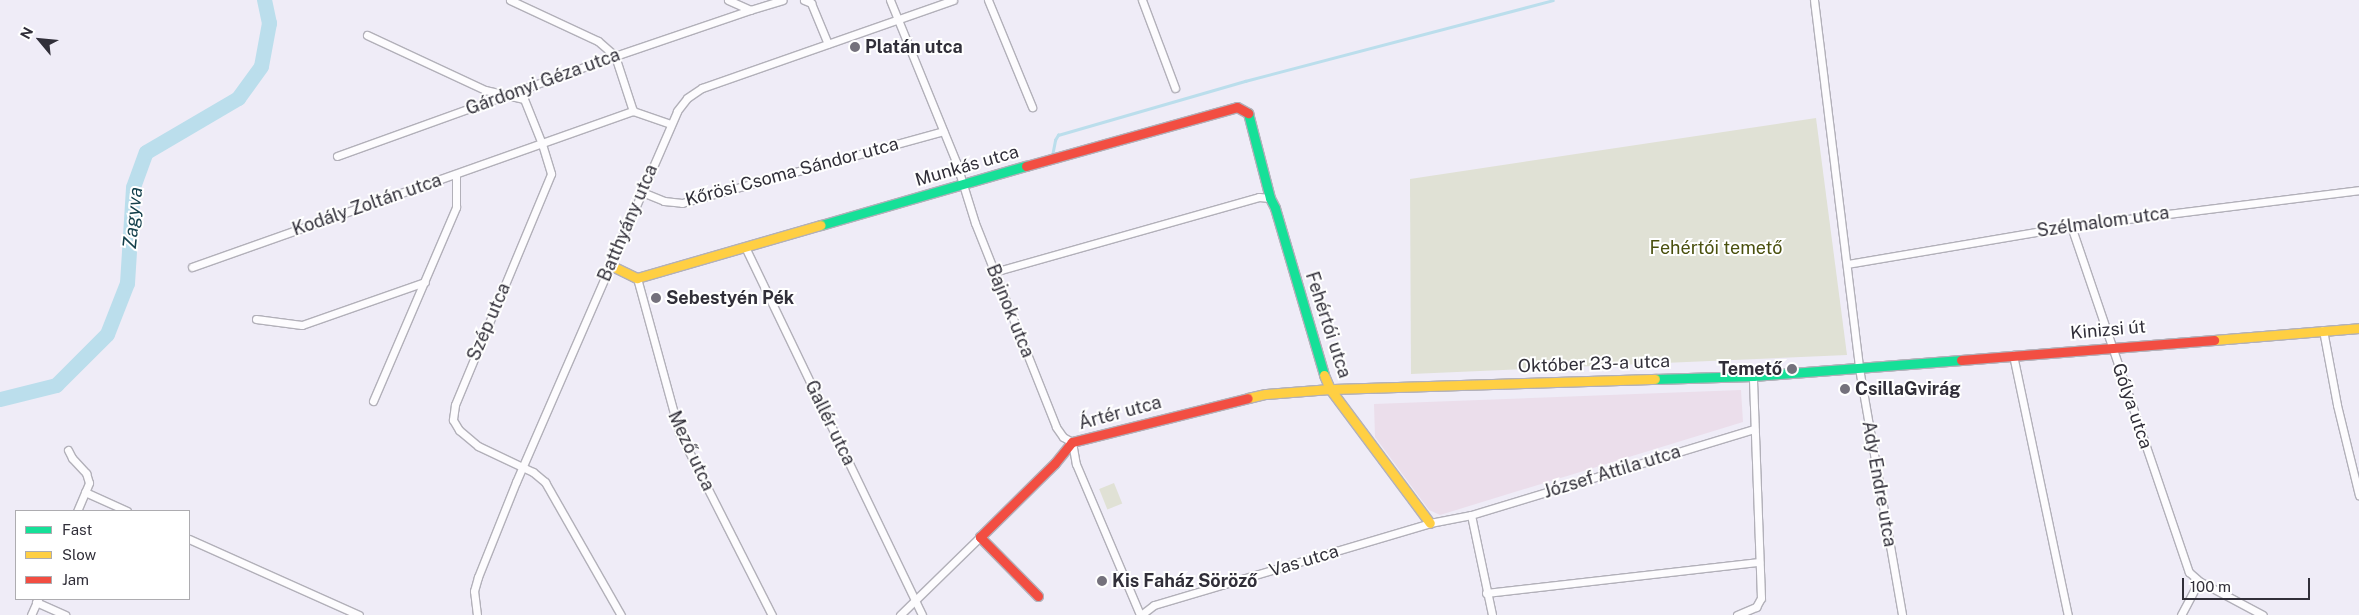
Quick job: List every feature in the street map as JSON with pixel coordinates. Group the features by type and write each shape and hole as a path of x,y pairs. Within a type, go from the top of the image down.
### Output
{"street":[{"path":"510,0 598,41 615,56 632,110"},
{"path":"728,0 750,10"},
{"name":"Gárdonyi Géza utca","path":"337,156 615,56 783,0"},
{"path":"804,0 811,3 828,44"},
{"name":"Bajnok utca","path":"890,0 963,183 974,223 1056,427 1063,437 1072,442"},
{"name":"Batthyány utca","path":"476,615 474,591 478,577 670,124 687,98 702,88 953,0"},
{"path":"988,0 1032,107"},
{"path":"1142,0 1175,88"},
{"name":"Ady Endre utca","path":"1814,0 1825,102 1848,264 1859,368 1902,615"},
{"path":"367,35 485,90 524,99 542,144 632,110 670,124"},
{"name":"Munkás utca","path":"637,278 963,183 1237,107 1244,109 1249,114 1270,198"},
{"name":"Kőrösi Csoma Sándor utca","path":"642,192 664,201 682,203 943,131"},
{"name":"Kodály Zoltán utca","path":"192,267 542,144"},
{"name":"Szép utca","path":"523,468 478,446 459,430 453,420 455,405 551,174 542,144"},
{"path":"373,401 456,207 456,174"},
{"name":"Szélmalom utca","path":"1848,264 2071,226 2359,190"},
{"path":"994,272 1260,197 1270,198"},
{"name":"Fehértói utca","path":"1270,198 1275,208 1321,368 1330,389 1430,523"},
{"name":"Gólya utca","path":"2071,226 2189,572 2199,581"},
{"name":"Gallér utca","path":"745,247 922,615"},
{"path":"610,265 637,278"},
{"name":"Mező utca","path":"637,278 679,432 772,615"},
{"path":"256,319 302,325 425,282"},
{"name":"Kinizsi út","path":"1859,368 2111,346 2359,328"},
{"path":"2324,330 2337,406 2359,495"},
{"path":"2013,355 2068,615"},
{"name":"Október 23-a utca","path":"1330,389 1752,376 1859,368"},
{"path":"1737,615 1756,607 1761,598 1752,376"},
{"name":"Ártér utca","path":"980,537 1055,463 1072,442 1198,409 1266,394 1330,389"},
{"name":"József Attila utca","path":"1470,515 1754,429"},
{"path":"1072,442 1076,464 1141,615"},
{"path":"68,450 72,458 86,473 89,483 76,510"},
{"path":"523,468 533,472 545,482 621,615"},
{"path":"85,492 125,510"},
{"path":"1470,515 1492,615"},
{"name":"Vas utca","path":"1141,615 1154,605 1430,523 1470,515"},
{"path":"900,615 980,537 1038,596"},
{"path":"190,539 359,615"},
{"path":"1486,593 1759,562"},
{"path":"2182,615 2199,581 2263,615"},
{"path":"31,615 37,601 65,615"}],"shaded area":[{"path":"1741,390 1743,422 1440,515 1429,510 1375,437 1374,404"}],"green space":[{"name":"Fehértói temető","path":"1816,118 1847,355 1411,374 1410,179"},
{"path":"1114,483 1122,503 1107,509 1099,489"}],"waterway":[{"name":"Zagyva","path":"0,399 56,385 107,334 127,283 133,187 146,152 238,98 261,66 269,23 264,0"},
{"path":"1052,156 1055,140 1058,135 1245,81 1553,0"}],"traffic: fast":[{"path":"1248,113 1270,198 1275,208 1324,375"},
{"path":"821,225 1026,166"},
{"path":"1655,379 1753,376 1961,360"}],"traffic: slow":[{"path":"610,265 637,278 821,225"},
{"path":"2214,340 2359,328"},
{"path":"1324,375 1330,389 1430,523"},
{"path":"1248,398 1266,394 1330,389 1655,379"}],"traffic: jam":[{"path":"1026,166 1237,107 1248,113"},
{"path":"1961,360 2214,340"},
{"path":"1038,596 980,537 1055,463 1072,442 1248,398"}],"place":[{"name":"Platán utca","path":"855,47"},
{"name":"Sebestyén Pék","path":"656,298"},
{"name":"Temető","path":"1792,369"},
{"name":"CsillaGvirág","path":"1845,389"},
{"name":"Kis Faház Söröző","path":"1102,581"}]}
